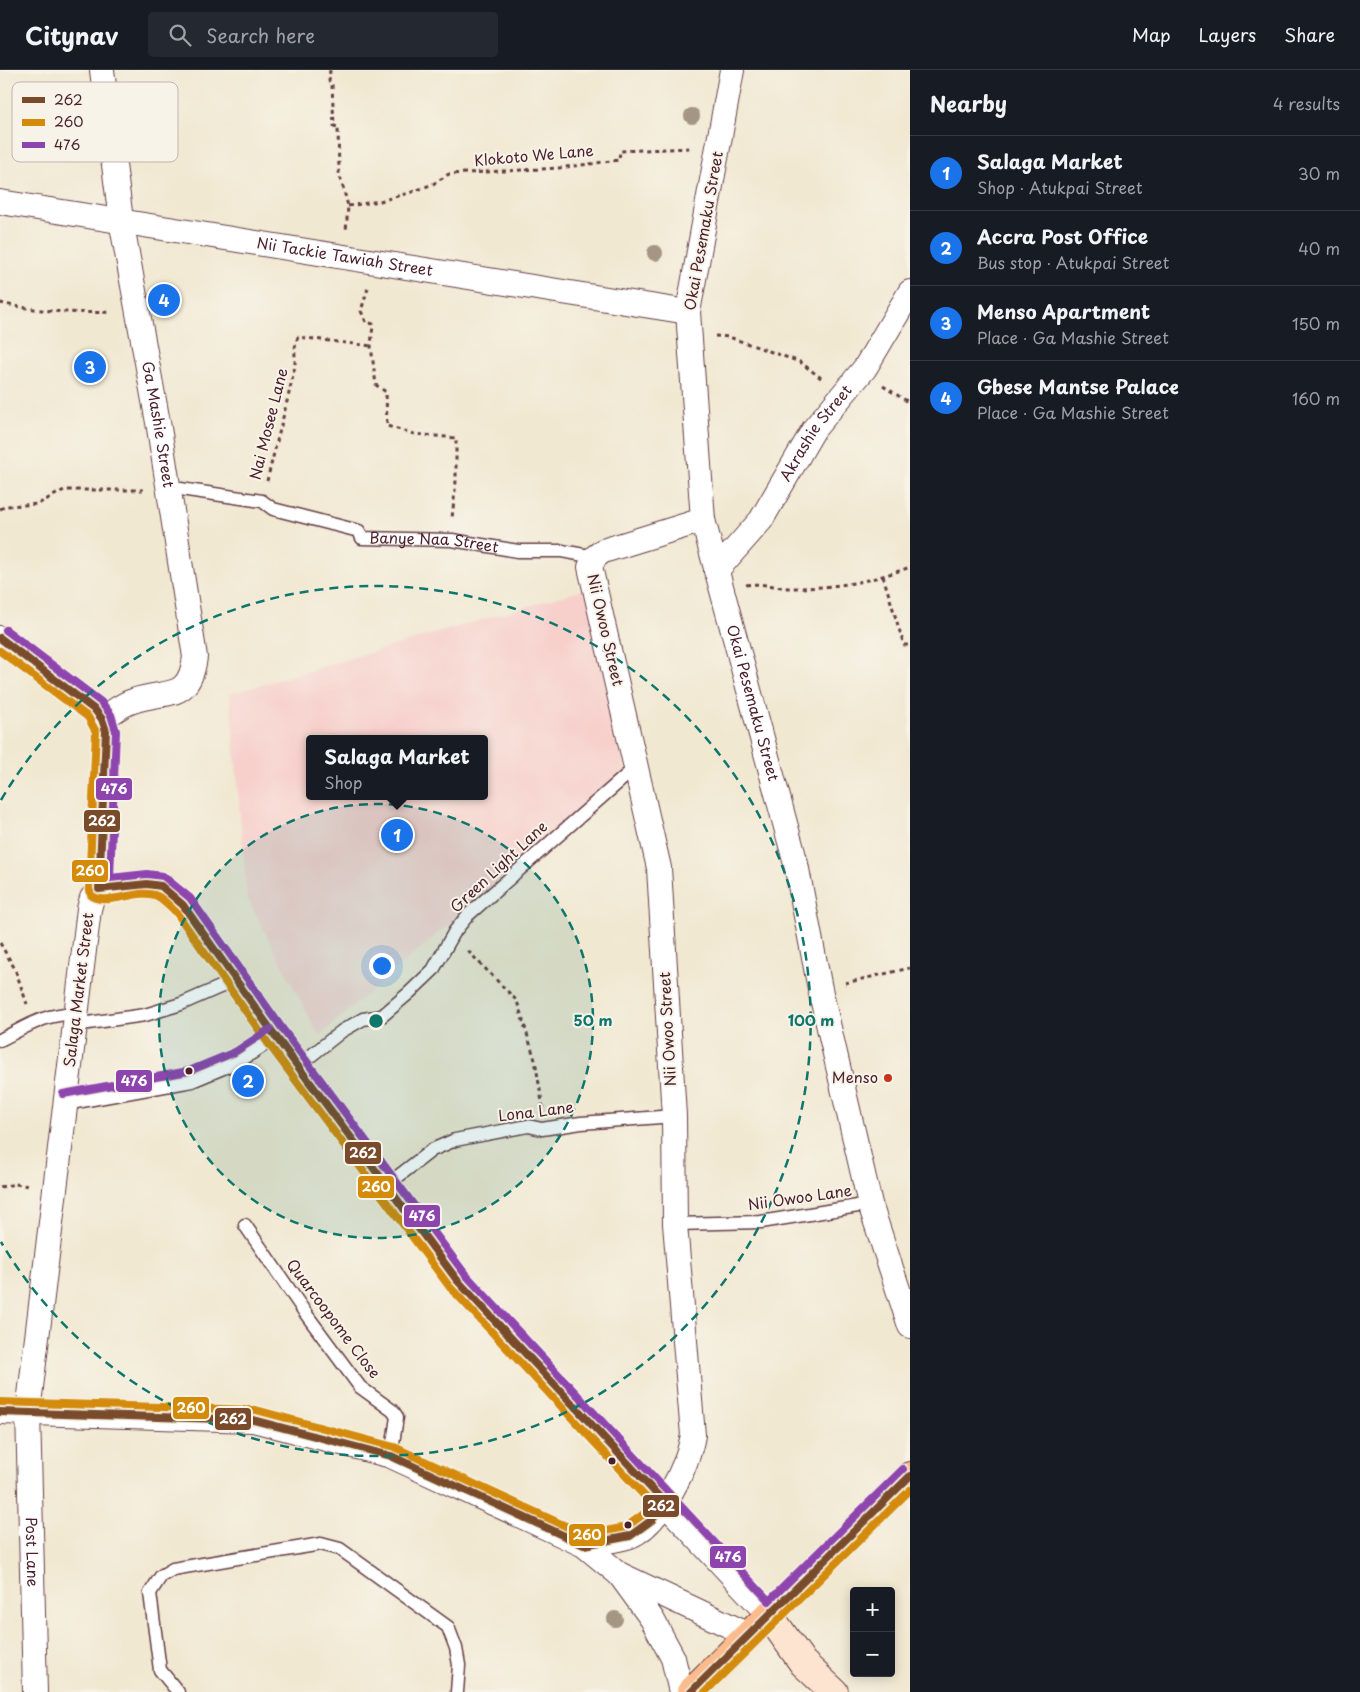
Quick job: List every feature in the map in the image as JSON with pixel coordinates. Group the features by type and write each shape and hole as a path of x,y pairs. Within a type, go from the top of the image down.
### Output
{"main road":[{"path":"691,1692 910,1476"},
{"path":"768,1615 803,1663 834,1692"},
{"path":"749,1635 803,1663"}],"street":[{"name":"Okai Pesemaku Street","path":"732,70 689,322 703,520 796,864 820,989 870,1204 910,1326"},
{"name":"Ga Mashie Street","path":"102,719 132,701 169,695 184,688 192,674 195,657 159,428 121,220 114,162"},
{"name":"Nii Tackie Tawiah Street","path":"0,202 375,261 689,322"},
{"name":"Akrashie Street","path":"719,580 761,520 814,429 865,368 910,292"},
{"path":"595,557 603,551 703,520"},
{"name":"Nii Owoo Street","path":"584,1546 630,1536 652,1520 664,1502 686,1459 693,1435 675,1224 674,1116 659,868 590,567 595,557"},
{"path":"0,638 95,710 102,719"},
{"name":"Salaga Market Street","path":"28,1412 89,909 92,898 99,889 106,731 102,719"},
{"path":"99,889 147,884 161,886 183,905 276,1036 457,1280 768,1615"},
{"path":"0,1412 253,1420 391,1456 584,1546 619,1574 749,1635"},
{"name":"Post Lane","path":"28,1412 35,1692"},
{"path":"619,1574 652,1619 673,1658 682,1692"}],"lane":[{"name":"Banye Naa Street","path":"167,487 262,502 273,509 360,531 362,538 444,540 518,551 562,551 595,557"},
{"name":"Green Light Lane","path":"298,1066 342,1031 363,1019 382,1016 432,970 455,931 468,914 637,766"},
{"path":"0,1040 34,1020 54,1014 75,1019 146,1014 181,1004 236,980"},
{"path":"65,1104 192,1081 240,1061 276,1036"},
{"name":"Lona Lane","path":"387,1185 432,1150 455,1140 528,1126 542,1129 581,1123 674,1116"},
{"name":"Nii Owoo Lane","path":"675,1224 761,1222 870,1204"},
{"name":"Quarcoopome Close","path":"245,1225 306,1314 360,1387 393,1411 397,1417 391,1456"},
{"path":"178,1692 160,1670 150,1593 161,1576 173,1569 321,1544 340,1549 448,1627 456,1648 459,1665 457,1692"}],"path":[{"path":"330,70 329,81 332,85 334,126 338,127 339,172 348,206 345,256"},
{"name":"Klokoto We Lane","path":"348,206 380,201 412,192 433,184 449,174 559,168 618,160 620,151 694,148 720,138"},
{"path":"375,261 361,311 366,322 373,324 372,346 376,385 386,392 387,426 414,434 456,438 454,518 446,519 444,540"},
{"path":"0,303 30,310 81,313 138,311"},
{"path":"689,322 800,362 842,394"},
{"name":"Nai Mosee Lane","path":"262,502 292,382 296,362 293,348 298,337 372,346"},
{"path":"0,510 7,506 38,504 64,490 101,489 134,492 167,487"},
{"path":"719,580 790,588 842,586 910,567"},
{"path":"883,576 904,645 910,645"},
{"path":"0,943 15,968 34,1020"},
{"path":"432,970 466,949 517,1001 535,1060 544,1113 542,1129"},
{"path":"820,989 910,968"}],"shaded area":[{"path":"589,588 625,772 319,1036 247,898 230,694"}],"transit line":[{"name":"476","path":"6,630 101,702 111,715 116,731 110,878 147,874 163,876 190,898 284,1031 465,1274 769,1601 903,1469"},
{"name":"262","path":"0,638 95,710 102,719 106,731 99,889 147,884 161,886 183,905 276,1037 457,1280 664,1502 652,1520 630,1536 584,1545 391,1456 253,1420 0,1412"},
{"name":"260","path":"0,651 88,717 96,732 89,889 91,895 97,898 114,899 150,894 162,899 176,912 268,1043 449,1286 651,1503 645,1513 626,1527 585,1535 394,1447 256,1410 0,1402"},
{"name":"476","path":"63,1094 189,1071 235,1052 270,1029"},
{"name":"262","path":"691,1692 910,1476"},
{"name":"260","path":"705,1692 910,1490"}],"place":[{"name":"Gbese Mantse Palace","path":"164,300"},
{"name":"Menso Apartment","path":"90,367"},
{"name":"Salaga Market","path":"397,835"},
{"name":"Menso","path":"888,1078"},
{"name":"Accra Post Office","path":"248,1081"}]}
